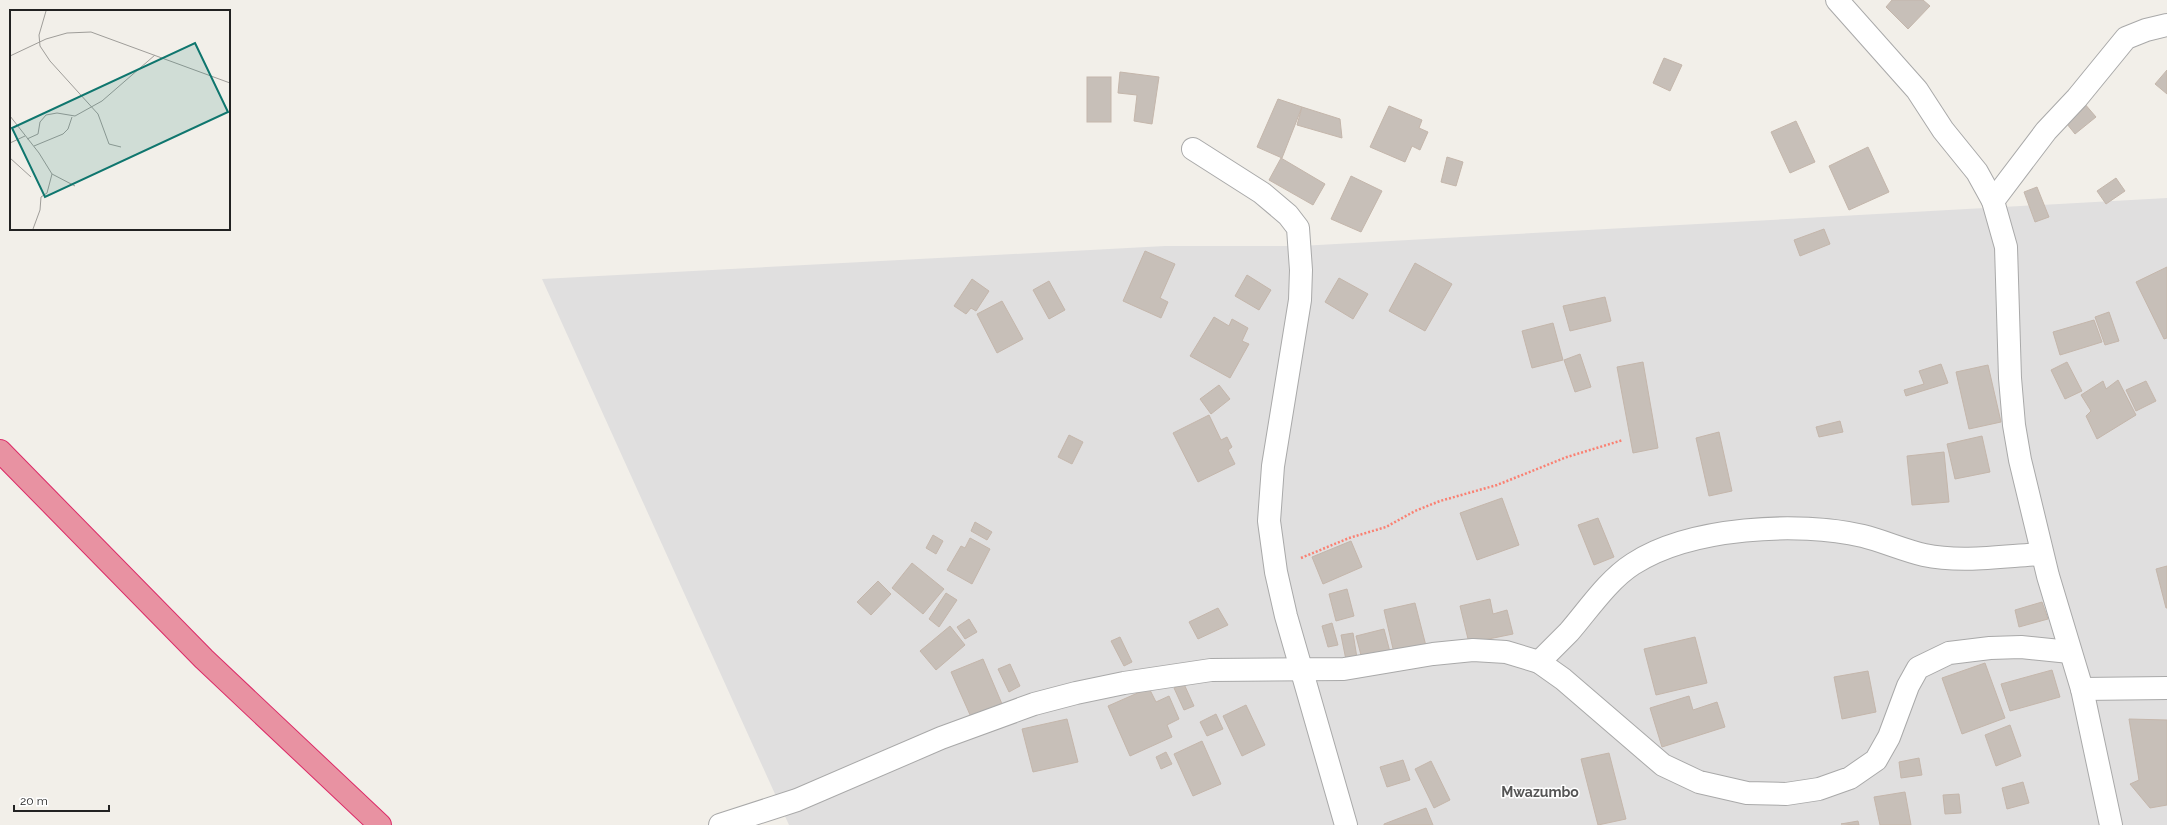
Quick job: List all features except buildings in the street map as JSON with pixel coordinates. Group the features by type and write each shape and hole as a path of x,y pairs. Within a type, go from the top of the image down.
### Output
{"highway":[{"path":"0,451 204,659 380,825"}],"street":[{"path":"1837,0 1917,90 1943,130 1977,172 1993,201 2006,247 2010,378 2014,425 2020,460 2042,554 2082,689 2111,825"},
{"path":"1993,201 2046,131 2077,98 2126,38 2146,30 2167,25"},
{"path":"1193,149 1262,194 1288,215 1298,228 1302,270 1300,300 1273,466 1269,521 1276,572 1301,669 1346,825"},
{"path":"1539,662 1568,632 1597,597 1631,565 1654,551 1706,537 1752,529 1794,528 1862,536 1924,554 1946,557 2042,554"},
{"path":"720,825 797,800 941,738 1034,704 1124,683 1218,670 1344,669 1433,654 1473,650 1506,652 1539,662 1563,679 1663,765 1699,782 1747,792 1786,794 1819,789 1850,778 1876,760 1889,737 1908,686 1918,668 1942,656 1949,653 1998,647 2021,647 2070,652"},
{"path":"2082,689 2167,688"}],"path":[{"path":"1276,572 1321,548 1386,527 1415,511 1440,501 1497,486 1567,457 1623,440"}],"shaded area":[{"path":"2167,198 2167,825 789,825 542,279 1165,246 1300,246"}],"district":[{"name":"Mwazumbo","path":"1540,792"}]}
